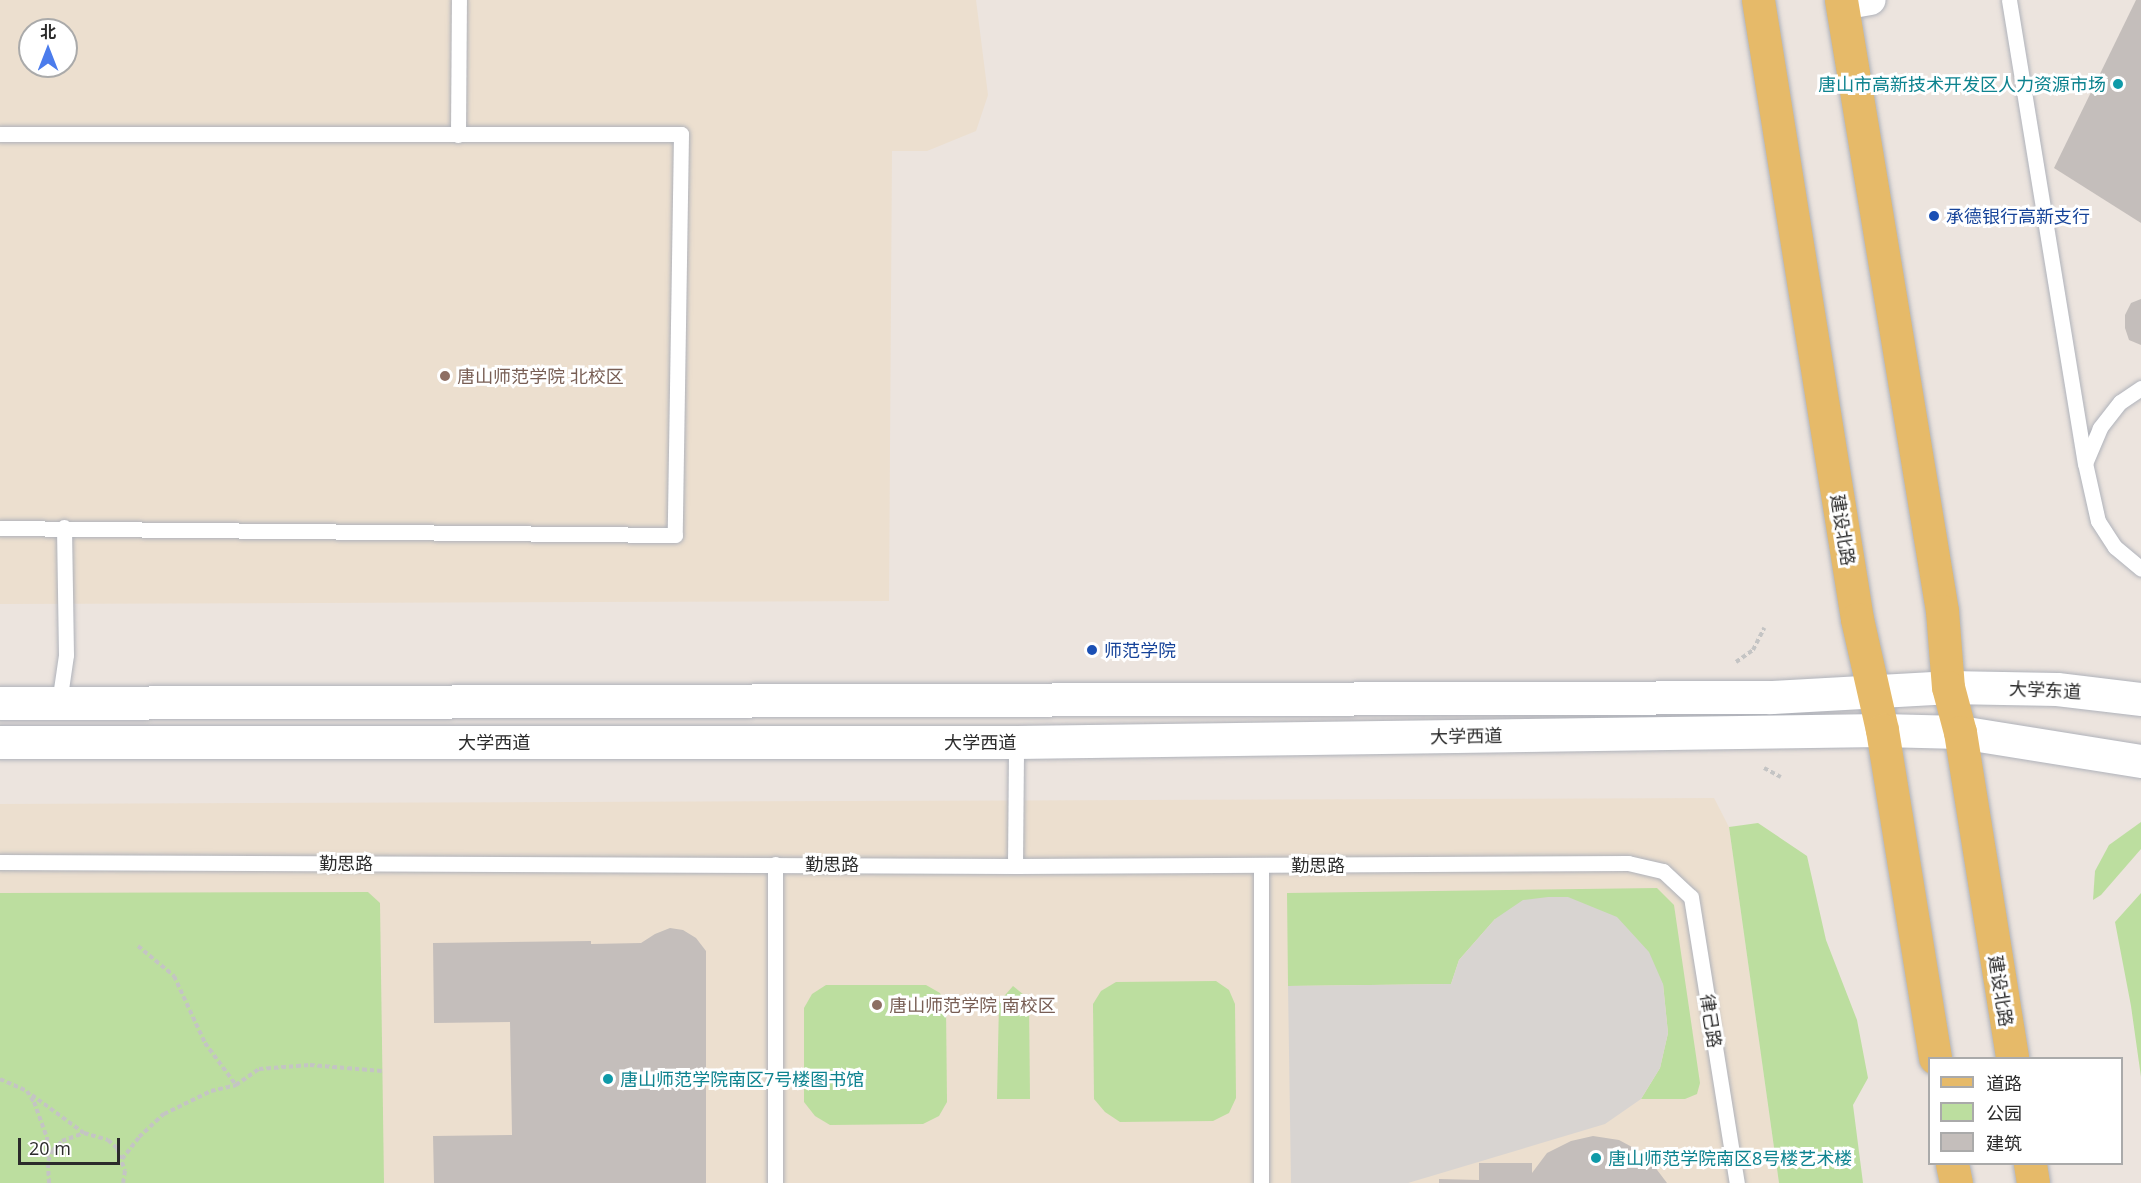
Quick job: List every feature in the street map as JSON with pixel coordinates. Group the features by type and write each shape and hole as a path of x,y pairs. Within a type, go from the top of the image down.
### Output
{"main road":[{"name":"建设北路","path":"1758,0 1857,619 1882,730 1935,1057"},
{"name":"建设北路","path":"1851,2 1942,611 1948,687 1960,732 2012,1057"},
{"name":"大学西道","path":"0,702 1771,697 1948,687"},
{"name":"大学东道","path":"1948,687 2057,689 2141,699"},
{"name":"大学西道","path":"0,742 1016,742 1882,730 1960,732"},
{"path":"1960,732 2141,761"},
{"path":"1952,1165 1956,1183"},
{"path":"2030,1165 2033,1183"}],"lane":[{"path":"458,135 459,0"},
{"path":"2009,0 2085,463 2098,521 2115,548 2141,569"},
{"path":"0,134 681,134 675,535 0,528"},
{"path":"2085,463 2100,428 2120,402 2141,388"},
{"path":"59,703 66,655 64,527"},
{"path":"1015,866 1016,742"},
{"name":"勤思路","path":"0,862 1015,866 1628,863 1663,871"},
{"path":"776,864 776,1183"},
{"path":"1261,866 1261,1183"},
{"name":"律己路","path":"1663,871 1691,897 1737,1183"}],"path":[{"path":"138,946 174,976 205,1043 236,1085"},
{"path":"122,1159 138,1137 164,1114 211,1092 236,1085 259,1070 310,1065 382,1071"},
{"path":"0,1078 24,1089 84,1133 108,1140 122,1159 123,1183"},
{"path":"24,1089 34,1102 47,1137 48,1183"},
{"path":"48,1161 62,1141 84,1133"}],"shaded area":[{"name":"唐山师范学院 北校区","path":"0,0 976,0 988,95 976,131 927,151 892,151 889,601 0,604"},
{"name":"唐山师范学院 南校区","path":"1714,798 1729,827 1779,1183 0,1183 0,804"},
{"path":"1568,897 1617,917 1649,952 1663,984 1668,1033 1660,1068 1641,1099 1605,1124 1408,1183 1291,1183 1288,986 1451,984 1459,960 1495,919 1523,900"}],"green space":[{"path":"2141,822 2141,849 2101,895 2093,900 2095,871 2109,845"},
{"path":"1758,823 1807,856 1826,940 1857,1020 1868,1078 1853,1105 1863,1183 1779,1183 1729,827"},
{"path":"1657,888 1674,905 1700,1083 1697,1094 1685,1099 1641,1099 1660,1068 1668,1033 1663,984 1495,919 1459,960 1451,984 1288,986 1287,893"},
{"path":"368,892 380,903 384,1183 0,1183 0,893"},
{"path":"2141,893 2141,1077 2131,1006 2115,922"},
{"path":"1216,981 1229,990 1235,1004 1236,1098 1229,1113 1213,1121 1120,1122 1105,1112 1094,1099 1093,1004 1101,991 1116,982"},
{"path":"826,985 926,985 940,993 946,1007 947,1102 939,1116 923,1124 830,1125 815,1116 804,1102 804,1008 812,994"},
{"path":"1013,986 1029,999 1030,1099 997,1099 999,1002"}],"building":[{"name":"唐山市高新技术开发区人力资源市场","path":"2136,0 2141,0 2141,223 2054,168"},
{"path":"2141,299 2141,345 2129,340 2125,328 2125,315 2131,303"},
{"name":"唐山师范学院南区7号楼图书馆","path":"670,928 683,930 696,938 706,951 706,1183 434,1183 433,1136 512,1135 510,1022 434,1023 433,943 591,941 591,944 641,943"},
{"name":"唐山师范学院南区8号楼艺术楼","path":"1593,1136 1619,1140 1645,1154 1667,1183 1439,1183 1439,1179 1479,1180 1479,1163 1532,1163 1532,1173 1547,1153 1571,1141"}],"place":[{"name":"唐山市高新技术开发区人力资源市场","path":"2118,84"},
{"name":"承德银行高新支行","path":"1934,216"},
{"name":"唐山师范学院 北校区","path":"445,376"},
{"name":"师范学院","path":"1092,650"},
{"name":"唐山师范学院 南校区","path":"877,1005"},
{"name":"唐山师范学院南区7号楼图书馆","path":"608,1079"},
{"name":"唐山师范学院南区8号楼艺术楼","path":"1596,1158"}]}
